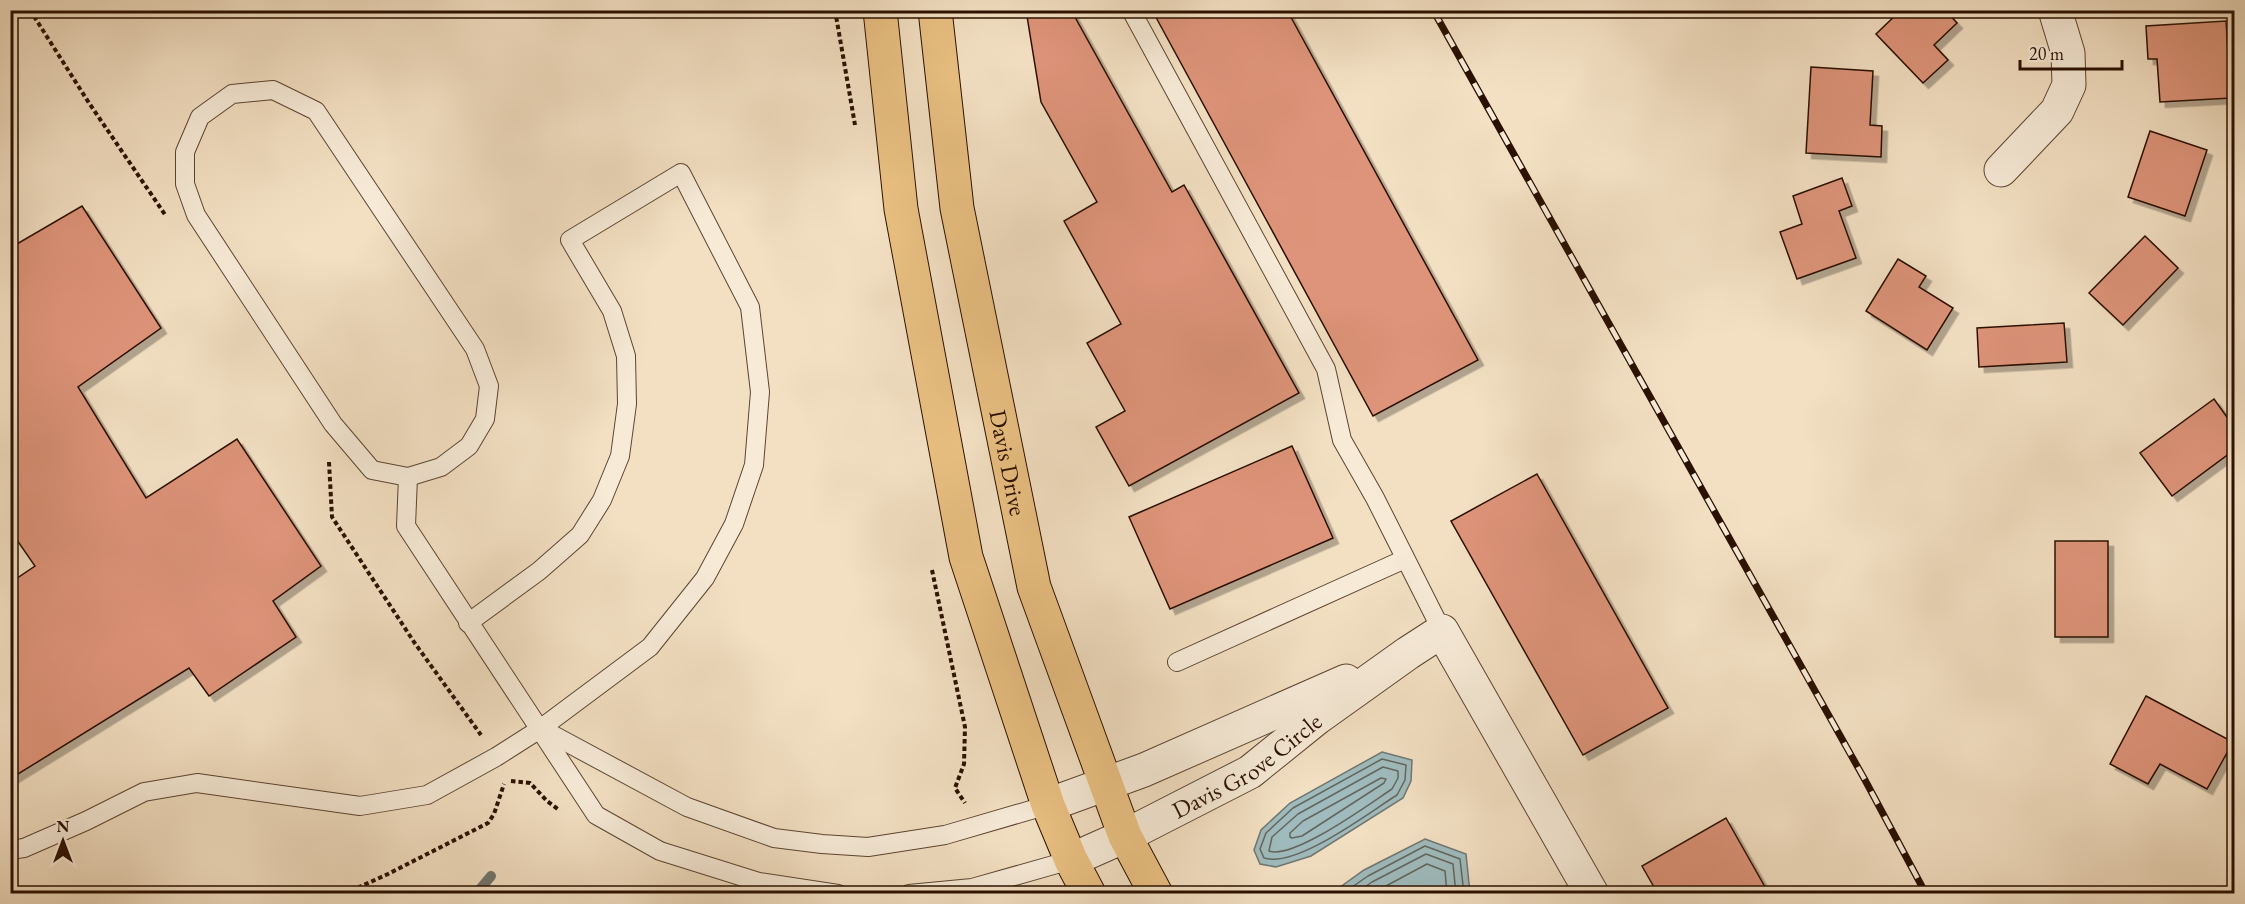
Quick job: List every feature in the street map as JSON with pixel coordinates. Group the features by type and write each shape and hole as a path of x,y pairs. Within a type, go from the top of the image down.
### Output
{"main road":[{"path":"880,10 901,208 966,556 1048,805 1071,860 1089,894"},
{"name":"Davis Drive","path":"935,10 957,208 1034,587 1125,836 1156,894"}],"street":[{"path":"2001,170 2057,111 2069,85 2068,53 2055,10"},
{"name":"Davis Grove Circle","path":"1071,860 1125,836 1250,772 1317,718 1442,631"},
{"path":"1442,631 1593,894"},
{"name":"Davis Grove Circle","path":"1048,805 1106,785 1408,653"}],"lane":[{"path":"1131,10 1326,369 1342,440 1375,498 1442,631"},
{"path":"273,90 316,111 475,349 489,386 485,419 469,446 441,467 408,477 372,470 333,424 196,215 185,184 185,152 200,117 232,94 273,90"},
{"path":"10,850 24,848 144,792 198,783 360,806 427,795 496,757 540,729 650,647 705,578 734,524 754,465 760,392 750,307 681,173 570,240 612,311 626,356 627,404 620,456 602,500 580,535 539,571 468,623"},
{"path":"408,477 406,526 596,815 660,851 759,882 838,894"},
{"path":"1177,662 1405,559"},
{"path":"540,729 687,807 774,838 868,847 945,835 1048,805"},
{"path":"909,894 972,888 1071,860"}],"path":[{"path":"30,10 89,104 167,218"},
{"path":"329,459 332,517 414,642 484,739"},
{"path":"344,894 488,823 495,814 505,780"}],"water":[{"path":"1382,752 1412,760 1411,781 1403,798 1311,856 1276,867 1260,864 1254,850 1261,830 1290,803"},
{"path":"1425,839 1466,854 1470,893 1332,893 1364,870"}],"building":[{"path":"1026,10 1071,10 1172,192 1184,185 1299,393 1129,486 1096,427 1125,411 1087,343 1121,324 1064,221 1097,202 1041,102"},
{"path":"1152,10 1287,10 1478,360 1373,416"},
{"path":"1901,10 1945,10 1957,23 1934,45 1948,60 1923,83 1876,34"},
{"path":"2226,21 2231,98 2160,102 2157,59 2148,59 2146,26"},
{"path":"1811,67 1873,71 1870,125 1882,126 1881,157 1806,153"},
{"path":"2150,131 2207,150 2185,216 2128,197"},
{"path":"1842,178 1852,206 1839,211 1856,258 1797,279 1780,232 1802,224 1793,196"},
{"path":"82,206 161,328 78,387 146,498 237,439 321,566 273,601 296,637 209,696 189,668 10,779 10,583 35,566 10,530 10,248"},
{"path":"2145,236 2178,268 2123,325 2089,293"},
{"path":"1898,259 1926,276 1919,287 1953,308 1927,350 1866,311"},
{"path":"2064,323 2067,362 1979,367 1977,328"},
{"path":"2214,399 2234,427 2234,450 2172,496 2140,453"},
{"path":"1292,446 1333,538 1170,609 1129,517"},
{"path":"1537,474 1668,708 1583,755 1451,521"},
{"path":"2055,541 2108,541 2108,637 2055,637"},
{"path":"2146,696 2233,742 2207,789 2160,764 2148,784 2110,764"},
{"path":"1726,818 1769,894 1658,894 1642,866"}],"waterway":[{"path":"476,894 491,876"}],"railway":[{"path":"1433,10 1865,780 1926,894"}]}
